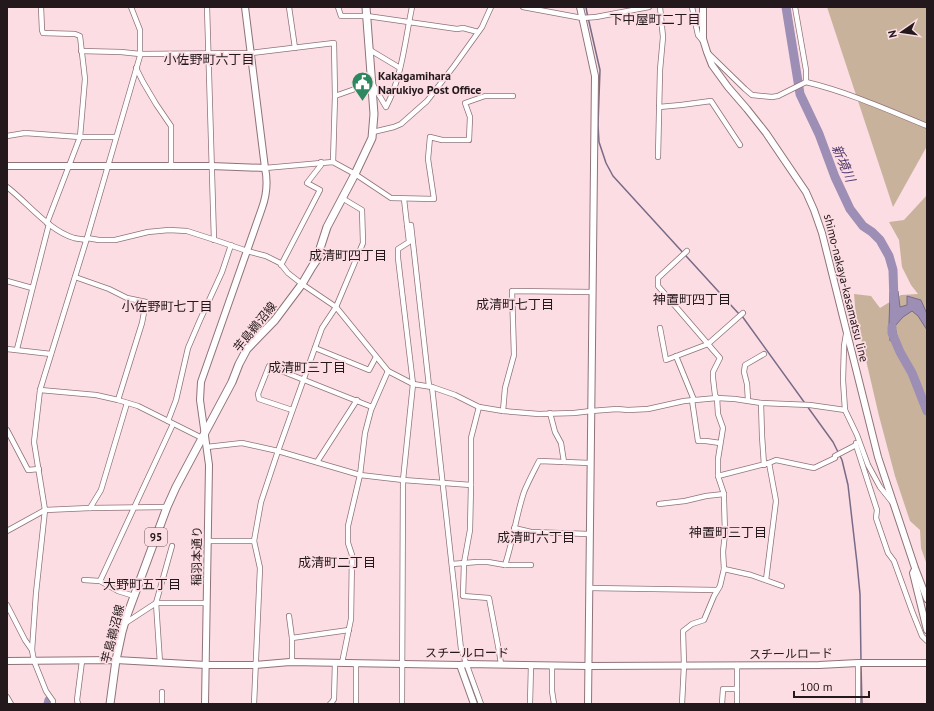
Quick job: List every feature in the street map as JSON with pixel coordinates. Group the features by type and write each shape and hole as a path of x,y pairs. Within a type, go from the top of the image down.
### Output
{"main road":[{"name":"芋島鵜沼線","path":"110,704 116,660 124,624 167,507 176,487 232,382 247,349 274,320 302,284 316,261 327,227 372,138 374,114 366,7"}],"street":[{"path":"17,350 48,223 80,137 85,79 80,36 75,34 43,33 41,7"},
{"path":"53,704 53,701 46,691 34,661 32,650 36,593 45,510 34,442 40,390 87,239 140,54 140,30 131,7"},
{"path":"207,7 214,240"},
{"name":"稲羽本通り","path":"205,704 209,465 200,400 201,382 266,197 267,179 245,7"},
{"path":"289,7 295,48"},
{"path":"338,7 341,16 367,16 457,29 463,28 478,32"},
{"path":"335,96 372,83 386,108 393,94 400,68 412,7"},
{"path":"373,132 401,124 427,101 482,27 491,7"},
{"path":"523,7 582,18 590,18 649,7"},
{"path":"580,7 595,76 588,704"},
{"path":"658,157 662,37 660,7"},
{"path":"692,7 698,35 704,42"},
{"name":"shimo-nakaya-kasamatsu line","path":"703,7 703,39 712,65 766,133 806,192 814,210 822,233 878,457 892,502 927,599"},
{"path":"795,7 806,70 806,82"},
{"path":"81,51 140,54 251,53 334,43 335,96 333,162"},
{"path":"370,50 400,68"},
{"path":"707,52 752,95 772,98 806,82 844,93 927,126"},
{"path":"136,68 149,93 171,126 171,166"},
{"path":"7,166 211,166 265,168 333,162 355,174 391,198 434,198 428,159 430,137 442,140 468,140 470,117 465,104 485,96 513,96"},
{"path":"659,107 681,106 710,101 740,145"},
{"path":"7,136 25,133 116,138"},
{"path":"282,265 320,190 307,183 321,165 321,162"},
{"path":"7,187 48,223 74,238 115,240 148,232 169,230 187,231 266,256 282,265 288,273 302,284 336,307 388,371 412,384 431,386 455,395 479,407 539,414 574,413 617,408 628,410 648,409 693,400 717,398 748,400 761,403 806,405 845,410"},
{"path":"254,704 260,568 254,541 261,502 322,328 336,307 363,243 362,210 342,198"},
{"path":"402,704 403,480 412,384 398,258 398,249 410,242 404,199"},
{"path":"408,226 411,225 443,482 461,649 481,704"},
{"path":"168,421 176,400 188,348 222,272 232,245"},
{"path":"682,704 684,665 683,631 692,624 704,620 720,586 724,569 723,552 725,533 724,494 718,476 718,459 723,428 718,414 713,372 720,358 658,286 658,278 685,253"},
{"path":"75,277 109,289 127,298 146,302 142,323 118,400"},
{"path":"7,281 32,288"},
{"path":"503,411 505,388 514,355 512,291 593,292"},
{"path":"660,328 666,360 708,344 742,315"},
{"path":"846,332 843,380 845,410 857,435 868,465 880,487 892,502"},
{"path":"315,348 369,370 376,357"},
{"path":"7,349 52,354"},
{"path":"748,400 747,384 744,372 745,365 764,354"},
{"path":"676,356 693,400 698,441 720,443"},
{"path":"292,410 259,399 258,394 269,366 372,407"},
{"path":"342,663 351,619 352,555 348,543 348,526 360,475 365,433 372,407 388,371"},
{"path":"40,390 96,395 118,400 138,406 173,424 204,436"},
{"path":"316,462 357,400"},
{"path":"90,508 102,490 127,403"},
{"path":"761,403 762,436 766,464 776,501 766,580"},
{"path":"479,407 471,438 470,530 464,563 463,596 489,598 501,664"},
{"path":"550,413 554,432 561,443 564,462"},
{"path":"100,581 173,424"},
{"path":"7,430 28,470 38,469"},
{"path":"857,435 856,445 877,510 876,518 922,636 927,641"},
{"path":"198,446 201,445 207,447 242,443 278,451 360,475 471,485"},
{"path":"718,476 776,460 814,468 856,445"},
{"path":"505,565 524,492 539,461 590,463"},
{"path":"659,504 724,494"},
{"path":"7,531 45,510 167,507"},
{"path":"514,528 531,532 589,534"},
{"path":"208,542 254,541"},
{"path":"160,663 156,603 172,546"},
{"path":"452,564 488,562 505,565 531,565"},
{"path":"915,568 913,573 927,630"},
{"path":"724,569 751,575 782,586"},
{"path":"84,580 100,581 118,591 134,596"},
{"path":"589,588 717,590"},
{"path":"124,624 156,603 207,603"},
{"path":"7,605 25,640 32,650"},
{"path":"289,616 292,638 292,662"},
{"path":"292,638 349,630"},
{"name":"スチールロード","path":"7,661 116,660 206,665 255,665 292,662 588,666 927,663"},
{"path":"78,704 77,700 82,661"},
{"path":"330,704 334,699 335,663"},
{"path":"858,704 861,663"},
{"path":"356,664 356,704"},
{"path":"460,665 474,704"},
{"path":"530,704 531,665"},
{"path":"552,665 552,691 554,704"},
{"path":"737,665 737,704"},
{"path":"722,704 723,688 737,689"},
{"path":"162,692 162,704"},
{"path":"7,697 11,704"}],"shaded area":[{"path":"827,7 927,7 927,146 893,207"},
{"path":"927,195 927,565 921,548 920,530 910,521 895,476 879,416 856,317 854,294 871,296 880,308 901,295 918,294 911,285 902,267 899,240 889,222 904,220"},
{"path":"898,291 900,307 907,305 907,296 921,300 927,314 927,330 918,316 912,311 903,317 895,326 897,337 890,341 890,292"}],"waterway":[{"path":"586,7 600,70 598,125 599,142 606,163 613,176 739,314"},
{"name":"新境川","path":"786,7 800,94 819,134 835,177 850,209 863,226 880,240 889,256 893,270 894,302"},
{"path":"742,316 833,442 842,460 848,485 860,594 861,662"},
{"name":"新境川","path":"892,327 892,333 900,352 912,373 927,411"},
{"path":"861,665 862,704"},
{"path":"48,704 49,700"}],"place":[{"name":"Kakagamihara Narukiyo Post Office","path":"363,102"}],"district":[{"name":"下中屋町二丁目","path":"655,19"},
{"name":"小佐野町六丁目","path":"209,59"},
{"name":"成清町四丁目","path":"348,255"},
{"name":"神置町四丁目","path":"692,299"},
{"name":"成清町七丁目","path":"515,304"},
{"name":"小佐野町七丁目","path":"167,306"},
{"name":"成清町三丁目","path":"307,367"},
{"name":"神置町三丁目","path":"728,532"},
{"name":"成清町六丁目","path":"536,537"},
{"name":"成清町二丁目","path":"337,562"},
{"name":"大野町五丁目","path":"142,584"}]}
